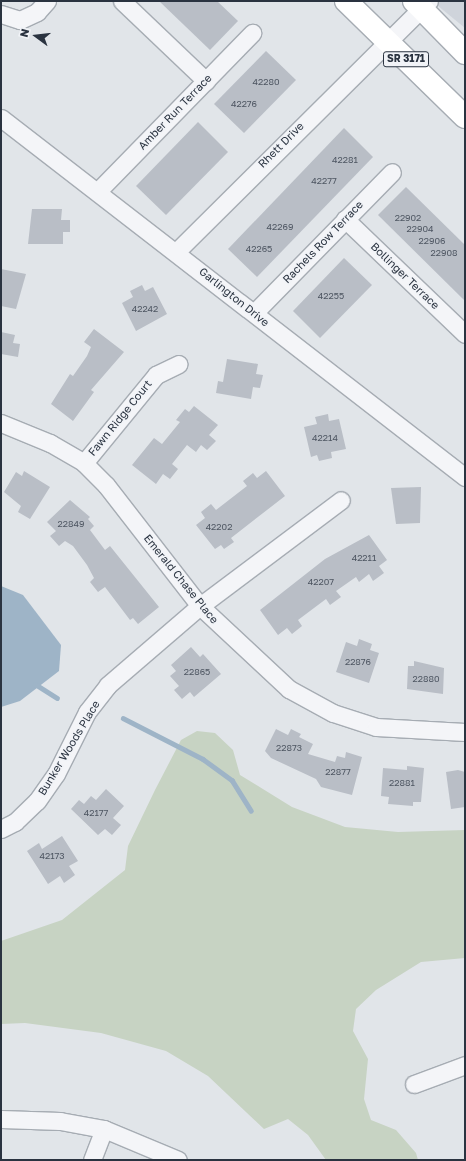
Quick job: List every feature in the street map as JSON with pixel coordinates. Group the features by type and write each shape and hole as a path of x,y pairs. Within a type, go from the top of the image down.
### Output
{"main road":[{"name":"SR 3171","path":"346,1 465,117"},
{"path":"422,3 465,53"}],"street":[{"path":"1,14 20,20 37,12 47,1"},
{"path":"122,1 206,81"},
{"name":"Rhett Drive","path":"177,251 422,3"},
{"name":"Amber Run Terrace","path":"98,191 252,33"},
{"name":"Garlington Drive","path":"1,118 177,251 254,313 465,477"},
{"name":"Rachels Row Terrace","path":"254,313 392,172"},
{"name":"Bollinger Terrace","path":"346,219 465,334"},
{"name":"Fawn Ridge Court","path":"84,463 156,375 179,364"},
{"name":"Emerald Chase Place","path":"1,423 50,443 84,463 106,485 200,606 289,689 333,713 376,727 465,732"},
{"name":"Bunker Woods Place","path":"1,829 37,801 56,774 87,712 108,685 200,606 341,500"},
{"path":"414,1084 465,1065"},
{"path":"1,1119 60,1121 104,1129 178,1160"},
{"path":"92,1160 104,1129"}],"shaded area":[{"path":"432,1 465,1 465,28"}],"green space":[{"path":"197,731 215,733 233,750 240,775 292,807 345,827 398,832 465,830 465,958 421,962 376,990 356,1009 353,1031 368,1059 364,1099 371,1120 396,1130 416,1153 418,1160 326,1160 308,1135 288,1119 264,1129 208,1076 166,1051 101,1033 25,1023 1,1024 1,941 62,920 125,870 128,846 155,790 181,740"}],"water":[{"path":"1,586 23,595 61,645 59,671 20,701 1,707"}],"building":[{"path":"159,1 217,1 238,21 210,50"},
{"path":"266,51 296,80 244,133 214,104"},
{"path":"198,122 228,152 166,215 136,186"},
{"path":"344,128 373,157 257,277 228,249"},
{"path":"406,187 465,245 465,301 378,215"},
{"path":"32,209 62,209 61,220 70,220 70,232 63,232 63,244 28,244"},
{"path":"344,258 372,285 320,338 293,311"},
{"path":"1,269 26,274 16,309 1,306"},
{"path":"142,285 145,291 153,287 167,314 136,331 122,303 133,297 130,291"},
{"path":"94,329 124,352 91,390 94,392 73,421 51,404 70,374 73,376 87,356 91,347 84,342"},
{"path":"1,332 15,335 13,343 20,344 18,357 1,354"},
{"path":"227,359 258,364 256,374 263,375 260,388 253,387 251,399 216,393 218,381 223,382"},
{"path":"194,406 218,425 209,435 216,441 207,450 201,445 196,452 187,445 172,464 178,469 170,479 163,474 156,484 132,465 154,438 162,444 180,422 176,420 185,409 189,412"},
{"path":"328,414 329,421 339,419 346,449 331,452 332,458 319,461 317,455 311,457 304,427 317,424 315,417"},
{"path":"24,471 50,487 30,519 18,512 21,506 4,492 16,472 22,476"},
{"path":"266,471 285,496 231,538 234,542 224,549 221,545 215,549 196,525 205,518 201,512 211,504 216,510 247,486 243,481 253,473 257,478"},
{"path":"421,487 420,523 396,524 391,488"},
{"path":"70,500 90,517 88,519 94,526 90,530 105,550 110,546 159,607 138,624 133,618 130,620 105,587 98,592 90,582 94,578 87,565 73,546 65,541 59,546 50,536 56,531 47,522"},
{"path":"369,535 387,560 379,566 384,573 373,581 369,574 359,582 356,577 336,591 341,597 330,605 326,599 298,620 302,626 292,634 287,628 278,635 260,610 325,559"},
{"path":"359,639 372,644 370,650 379,653 369,683 336,672 346,642 357,646"},
{"path":"191,647 200,657 203,654 221,674 194,697 190,692 182,699 174,690 179,686 170,676 176,671 171,665"},
{"path":"414,661 444,668 443,694 407,689 408,666 414,666"},
{"path":"276,729 288,735 291,729 301,734 299,737 313,744 308,754 335,762 337,756 345,758 346,752 362,757 352,795 321,787 316,779 271,758 265,751"},
{"path":"407,766 424,768 421,802 413,802 413,806 388,804 389,797 381,796 383,768 407,770"},
{"path":"458,770 465,772 465,807 451,809 446,772"},
{"path":"106,789 124,806 113,818 121,825 112,835 105,829 98,835 71,809 79,800 84,804 91,796 96,800"},
{"path":"62,836 78,861 69,866 75,875 64,883 60,876 48,884 27,851 39,843 42,849"}],"waterway":[{"path":"35,684 57,698"},
{"path":"123,718 203,759 232,780 251,810"}]}
